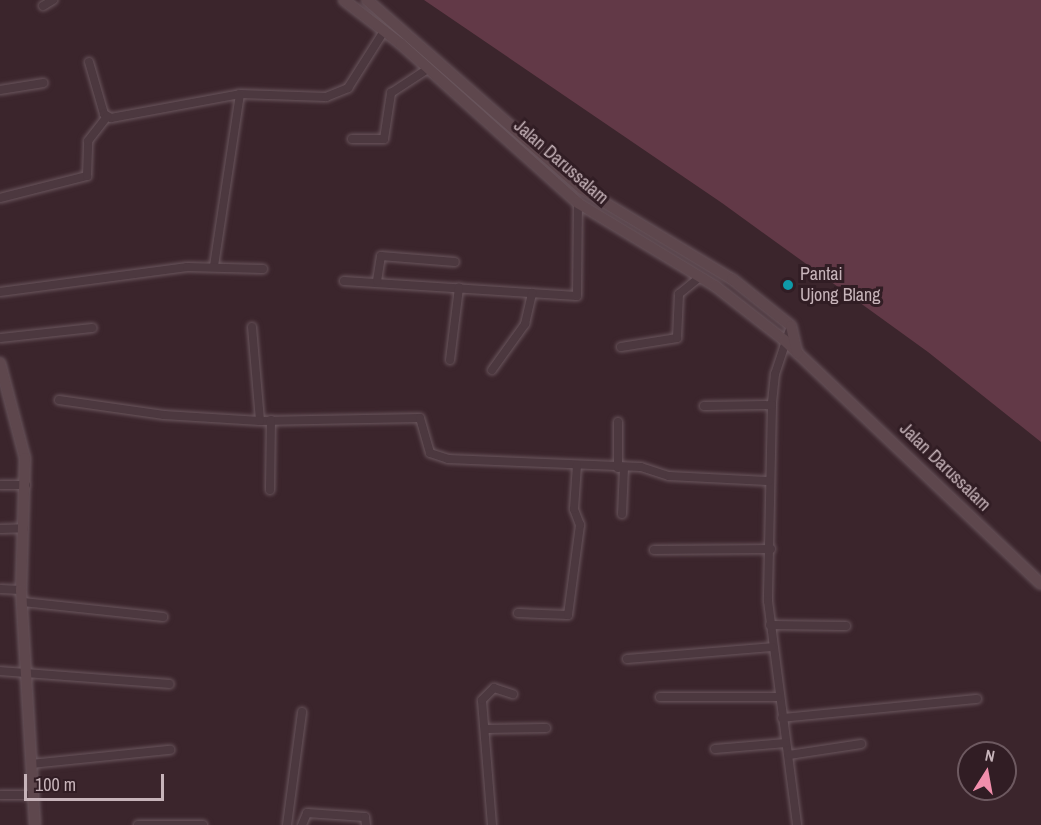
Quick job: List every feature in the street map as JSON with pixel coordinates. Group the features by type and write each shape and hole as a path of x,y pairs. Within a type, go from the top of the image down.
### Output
{"street":[{"path":"44,6 52,0"},
{"name":"Jalan Darussalam","path":"344,0 429,68 578,203 700,276 784,340 1041,584"},
{"name":"Jalan Darussalam","path":"367,0 582,189 732,279 791,326"},
{"path":"0,198 87,176 88,141 107,117 240,94 336,96 348,88 384,31"},
{"path":"89,62 107,117"},
{"path":"352,139 384,139 391,93 429,68"},
{"path":"0,90 43,83"},
{"path":"214,266 240,94"},
{"path":"344,281 377,281 579,295 578,203"},
{"path":"377,281 381,256 455,262"},
{"path":"0,292 214,266 263,269"},
{"path":"621,346 676,338 679,294 700,276"},
{"path":"450,360 459,288"},
{"path":"492,370 525,324 532,293"},
{"path":"791,326 784,340 772,405 769,481 770,625 797,825"},
{"path":"791,326 797,353"},
{"path":"0,338 92,327"},
{"path":"252,327 260,421"},
{"path":"0,363 15,404 26,485 21,590 35,825"},
{"path":"59,400 164,415 260,421 420,418 430,453 436,457 621,468 669,476 769,481"},
{"path":"0,405 15,404"},
{"path":"704,406 772,405"},
{"path":"270,490 271,420"},
{"path":"618,422 622,514"},
{"path":"518,613 568,615 580,525 574,509 578,465"},
{"path":"0,485 26,485"},
{"path":"0,529 24,528"},
{"path":"654,550 771,549"},
{"path":"0,589 21,590"},
{"path":"23,602 163,617"},
{"path":"770,625 846,627"},
{"path":"627,659 772,647"},
{"path":"0,671 170,684"},
{"path":"492,825 483,696 494,688 513,694"},
{"path":"660,697 778,697"},
{"path":"782,718 977,699"},
{"path":"286,825 302,712"},
{"path":"484,729 546,728"},
{"path":"715,749 786,743"},
{"path":"789,754 861,744"},
{"path":"31,764 170,750"},
{"path":"0,795 32,795"},
{"path":"302,825 307,813 365,817 366,825"},
{"path":"138,825 203,825"}],"shaded area":[{"path":"424,0 1041,0 1041,442 928,352 722,203"}],"place":[{"name":"Pantai Ujong Blang","path":"788,285"}]}
